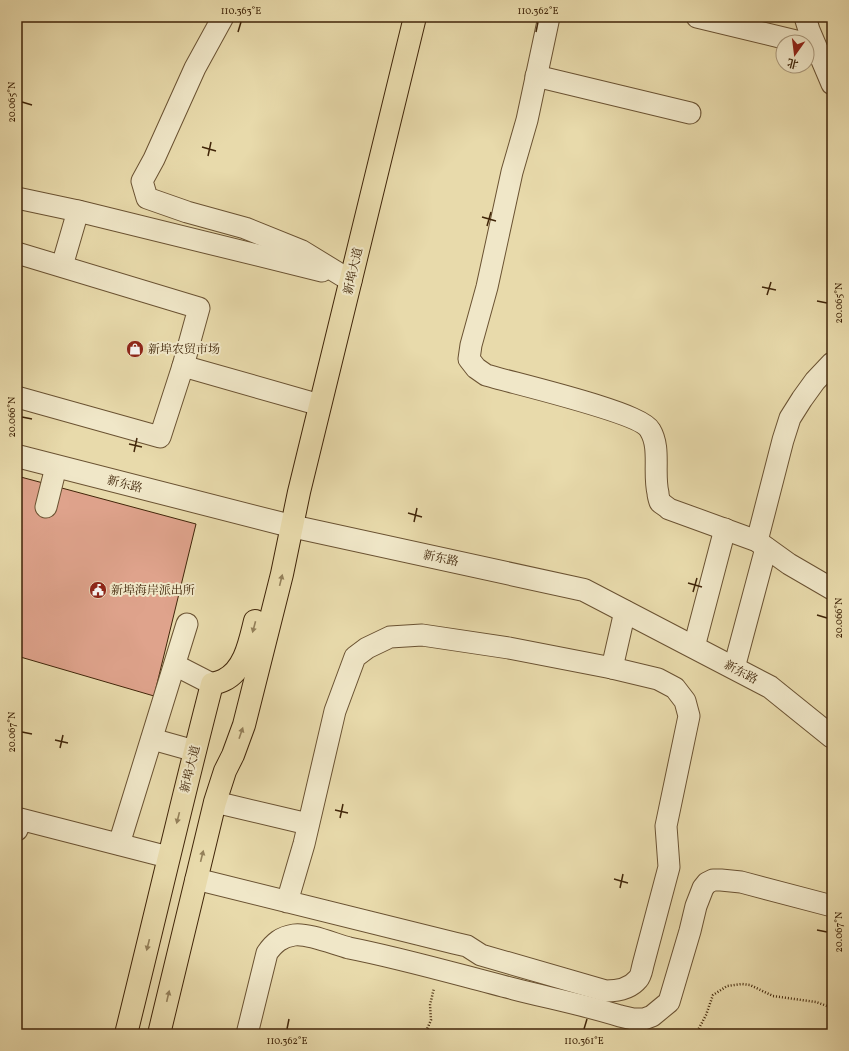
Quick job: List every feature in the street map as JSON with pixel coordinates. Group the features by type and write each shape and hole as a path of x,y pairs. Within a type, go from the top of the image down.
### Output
{"main road":[{"name":"新埠大道","path":"159,1034 215,802 225,771 233,755 244,725 282,574 291,526 414,17"},
{"name":"新埠大道","path":"126,1034 153,926 168,857 212,684 225,680 237,670 248,648 272,555 291,526"}],"street":[{"path":"223,17 195,68 142,181 147,198 187,212 252,230 302,251 351,281"},
{"path":"549,17 527,120 512,172 487,287 471,345 469,359 476,368 486,375 582,400 626,415 650,428 657,457 656,473 660,502 669,509 762,544 789,564 832,589"},
{"path":"697,17 775,36"},
{"path":"805,17 809,34"},
{"path":"815,56 832,84"},
{"path":"536,76 690,113"},
{"path":"17,198 78,211 317,269 351,281"},
{"path":"62,266 78,211"},
{"path":"17,253 199,308 183,366 160,437 17,397"},
{"path":"734,668 762,544 783,440 790,418 815,381 832,363"},
{"path":"183,366 320,405"},
{"name":"新东路","path":"17,456 291,526 584,590 770,687 832,737"},
{"path":"46,507 56,467"},
{"path":"694,648 725,529"},
{"path":"612,668 625,611"},
{"path":"120,844 187,624"},
{"path":"196,879 287,902 467,946 481,956 606,991 618,991 629,986 638,979 644,965 669,867 666,826 689,716 685,701 675,688 658,680 612,668 509,648 422,635 390,637 367,648 355,657 335,711 304,844 287,902"},
{"path":"175,665 212,684"},
{"path":"152,738 195,751"},
{"path":"215,802 308,824"},
{"path":"17,830 20,819 168,857"},
{"path":"247,1034 267,953 273,944 282,938 295,935 439,968 620,1016 633,1019 644,1019 652,1016 669,1002 696,906 706,883 713,880 741,882 832,906"}],"path":[{"path":"425,1034 431,1020 430,1005 439,968"},
{"path":"696,1034 704,1020 713,995 727,986 742,984 750,985 773,996 816,1002 827,1006 832,1012"},
{"path":"827,1006 832,1002"}],"building":[{"name":"新埠海岸派出所","path":"17,476 196,524 154,696 17,656"}],"place":[{"name":"新埠农贸市场","path":"135,349"},
{"name":"新埠海岸派出所","path":"98,590"}]}
